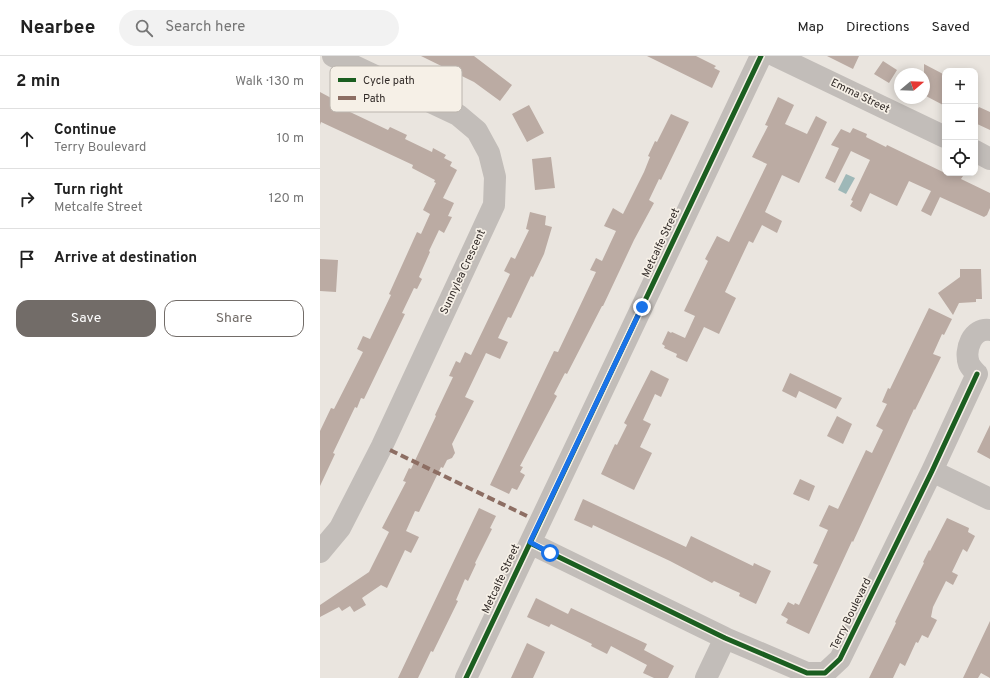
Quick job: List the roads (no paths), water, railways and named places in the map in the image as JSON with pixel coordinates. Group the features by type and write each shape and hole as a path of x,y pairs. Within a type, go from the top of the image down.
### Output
{"street":[{"name":"Sunnylea Crescent","path":"333,56 354,66"},
{"name":"Metcalfe Street","path":"466,678 761,56"},
{"name":"Emma Street","path":"776,56 942,136"},
{"name":"Sunnylea Crescent","path":"320,552 340,528 382,446 494,205 495,177 489,152 477,131 458,115 452,112"},
{"path":"978,153 990,159"},
{"name":"Terry Boulevard","path":"530,542 726,638 807,673 825,673 840,659 932,471 984,372 970,366 967,356 967,347 972,338 978,333 986,329 990,330"},
{"path":"932,471 990,499"},
{"path":"706,678 726,638"}],"water":[{"path":"846,174 855,178 846,194 838,190"}]}
